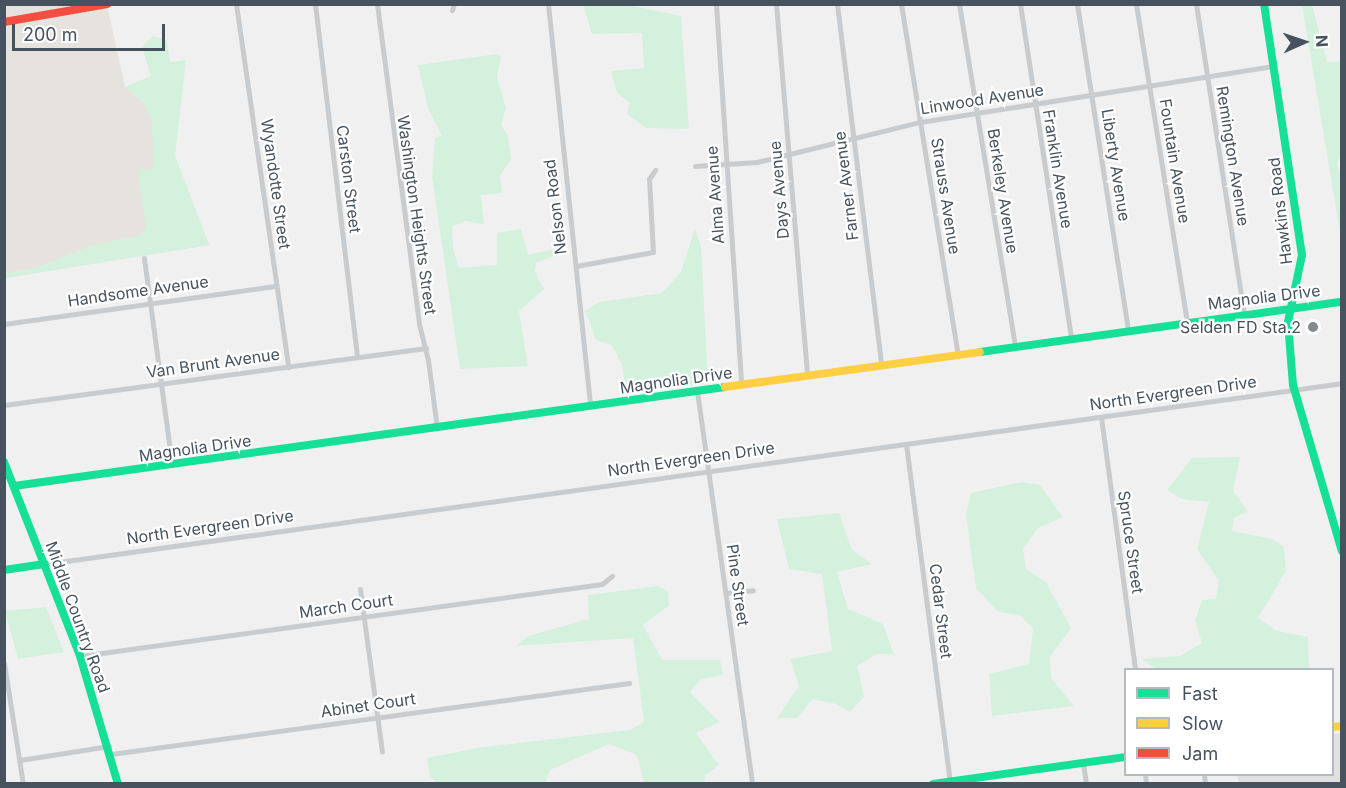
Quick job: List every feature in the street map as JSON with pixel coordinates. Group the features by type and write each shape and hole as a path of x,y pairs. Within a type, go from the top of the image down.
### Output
{"street":[{"path":"4,22 107,4"},
{"name":"Wyandotte Street","path":"236,4 288,367"},
{"name":"Carston Street","path":"315,4 357,356"},
{"name":"Washington Heights Street","path":"377,4 419,324 426,348 437,428"},
{"name":"Nelson Road","path":"548,4 591,406"},
{"name":"Alma Avenue","path":"716,4 741,384"},
{"name":"Days Avenue","path":"776,4 807,374"},
{"name":"Farner Avenue","path":"837,4 881,364"},
{"name":"Strauss Avenue","path":"901,4 958,356"},
{"name":"Berkeley Avenue","path":"959,4 1015,347"},
{"name":"Franklin Avenue","path":"1020,4 1071,338"},
{"name":"Liberty Avenue","path":"1077,4 1128,329"},
{"name":"Fountain Avenue","path":"1136,4 1186,321"},
{"name":"Remington Avenue","path":"1196,4 1244,313"},
{"name":"Hawkins Road","path":"1264,4 1302,255 1294,307 1288,322 1294,390 1341,551"},
{"name":"Linwood Avenue","path":"695,166 789,154 920,122 1275,66"},
{"path":"576,267 653,252 650,179 656,170"},
{"path":"144,258 172,465"},
{"name":"Handsome Avenue","path":"4,324 276,286"},
{"path":"1297,288 1302,298 1313,305"},
{"name":"Magnolia Drive","path":"14,486 807,374 958,356 1128,329 1341,302"},
{"name":"Van Brunt Avenue","path":"4,405 426,348"},
{"name":"North Evergreen Drive","path":"45,564 1341,383"},
{"name":"Pine Street","path":"697,391 752,783"},
{"name":"Spruce Street","path":"1101,417 1135,668"},
{"name":"Cedar Street","path":"906,444 950,782"},
{"name":"Middle Country Road","path":"4,462 80,656 118,783"},
{"path":"4,488 14,486"},
{"path":"4,570 45,564"},
{"name":"March Court","path":"80,656 602,584 612,576"},
{"path":"360,589 382,752"},
{"path":"726,593 753,590"},
{"path":"4,663 23,783"},
{"name":"Abinet Court","path":"20,760 379,717 628,683"},
{"path":"933,783 1124,758"},
{"path":"1083,764 1086,783"}],"shaded area":[{"path":"5,5 107,5 125,87 160,82 175,156 209,245 5,278"},
{"path":"1341,733 1341,783 1239,783 1237,776 1334,776 1334,734"}],"green space":[{"path":"583,5 629,5 681,16 689,129 646,128 627,114 630,103 617,93 611,71 644,68 642,33 592,34"},
{"path":"1302,5 1312,5 1327,62 1341,61 1341,153 1337,163 1341,179 1341,239"},
{"path":"152,36 167,40 170,62 186,60 175,156 209,245 5,278 5,274 38,267 91,246 141,235 146,227 138,173 139,168 150,171 154,165 152,122 143,102 125,87 151,76 142,47"},
{"path":"497,54 501,56 497,77 506,108 501,125 508,136 511,159 500,176 502,193 481,195 484,224 465,221 452,227 453,248 459,268 497,265 497,233 521,229 528,255 563,247 564,252 536,263 535,272 544,289 519,311 528,366 460,369 432,176 435,138 442,136 428,108 418,65"},
{"path":"695,229 701,245 708,384 626,391 622,365 612,345 596,340 585,311 599,302 662,293 681,272"},
{"path":"1240,457 1233,491 1248,511 1234,518 1232,531 1272,539 1284,547 1286,571 1258,618 1277,631 1308,637 1309,668 1155,668 1142,659 1180,656 1202,643 1195,620 1202,600 1216,599 1219,581 1197,549 1209,502 1182,499 1167,490 1192,458"},
{"path":"1022,482 1040,485 1063,517 1038,528 1023,549 1026,569 1046,582 1071,628 1050,657 1051,678 1074,706 992,716 989,674 1029,664 1033,629 1021,616 997,611 976,588 966,515 971,493"},
{"path":"839,513 852,550 872,564 837,572 848,609 883,624 894,654 877,654 857,666 864,697 850,712 836,704 813,699 797,718 777,718 799,686 790,659 832,651 822,574 789,569 777,519"},
{"path":"657,586 668,591 669,605 643,625 662,660 720,660 723,675 701,679 690,692 719,722 696,733 719,765 705,776 704,783 644,783 637,755 609,744 550,770 545,783 441,784 430,778 427,758 477,748 630,730 644,722 633,638 516,646 528,636 589,619 588,595"},
{"path":"46,607 64,652 18,659 5,611"}],"traffic: fast":[{"path":"1264,4 1302,255 1288,322 1293,385 1342,551"},
{"path":"980,352 1342,302"},
{"path":"14,486 725,387"},
{"path":"4,462 80,656 118,784"},
{"path":"4,570 45,564"},
{"path":"933,784 1124,757"}],"traffic: slow":[{"path":"725,387 980,352"},
{"path":"1334,727 1342,726"}],"traffic: jam":[{"path":"4,22 107,4"}],"place":[{"name":"Selden FD Sta.2","path":"1313,327"}]}
